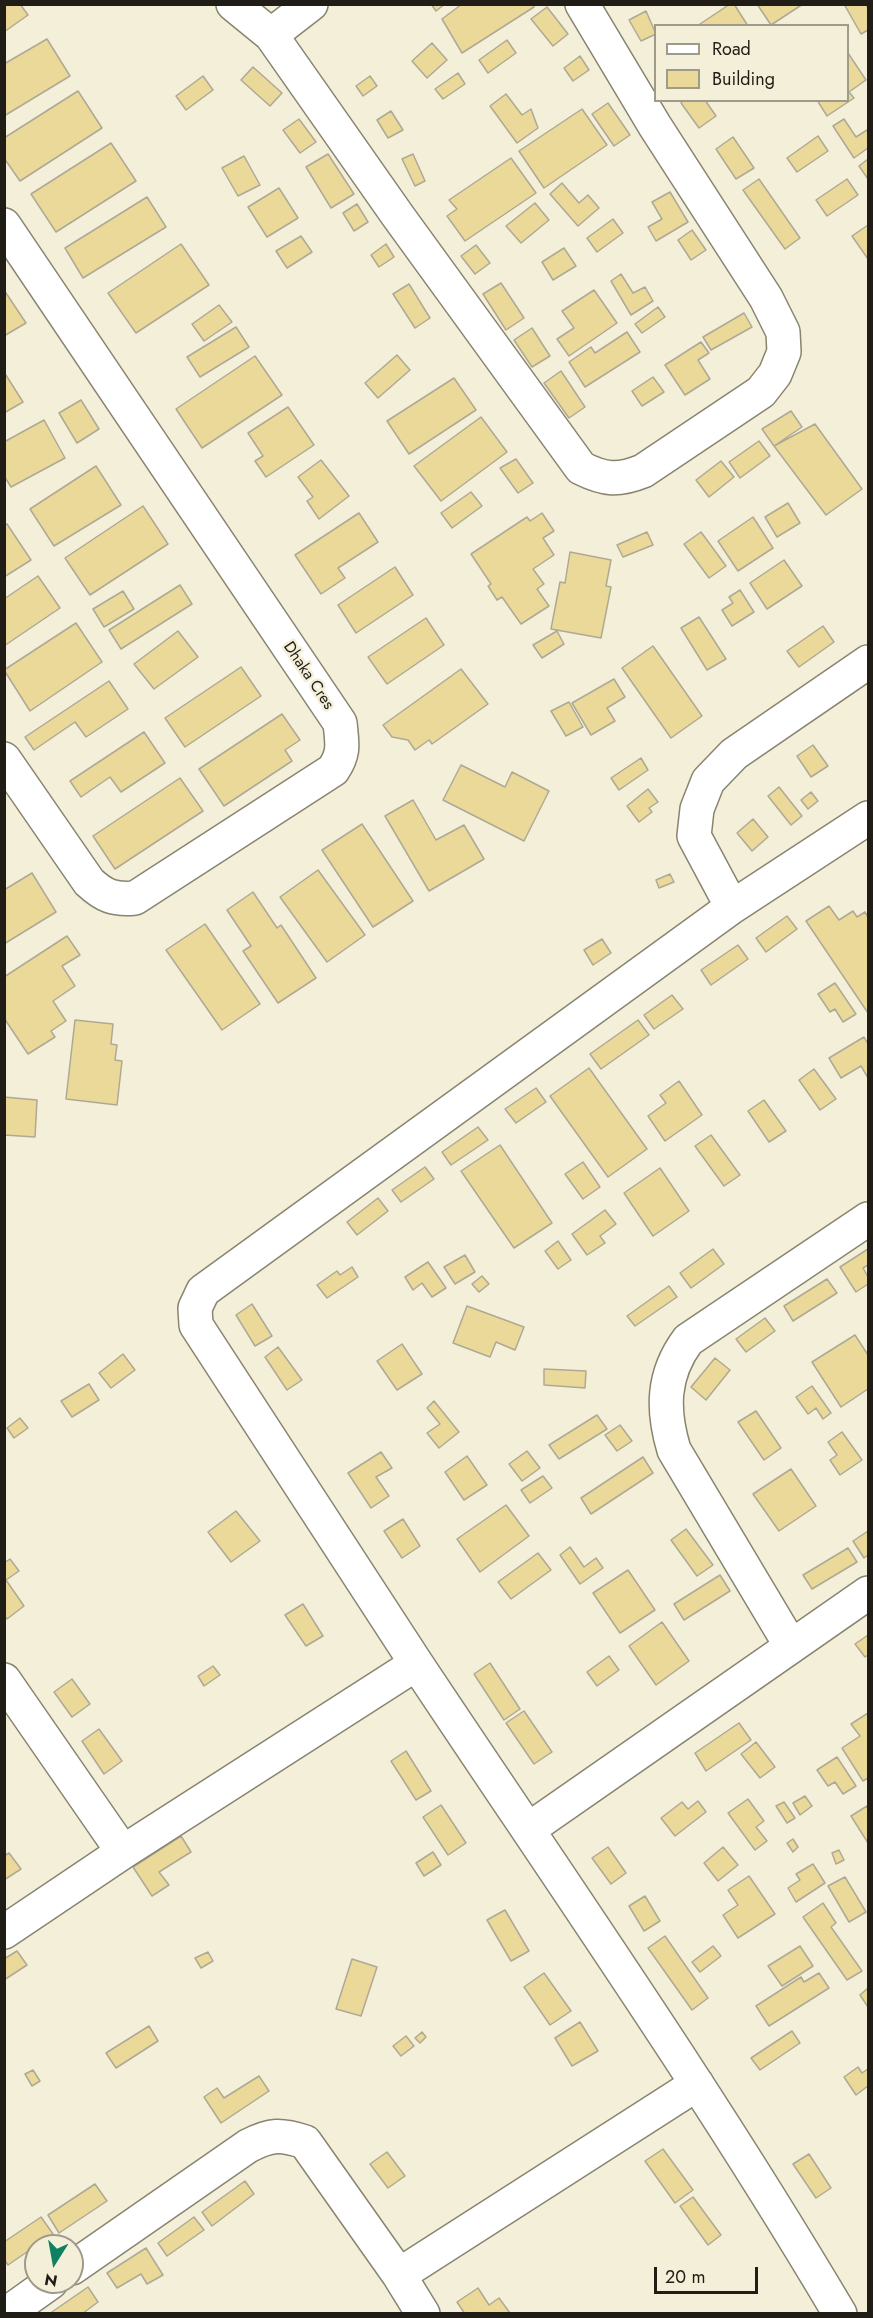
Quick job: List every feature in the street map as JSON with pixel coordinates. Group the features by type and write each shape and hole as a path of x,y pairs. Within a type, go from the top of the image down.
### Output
{"street":[{"path":"233,4 271,35 398,216 581,468 600,478 626,478 643,471 761,392 775,374 783,352 783,332 766,298 655,126 582,4"},
{"path":"271,35 311,4"},
{"name":"Dhaka Cres","path":"4,225 340,723 343,744 342,758 333,770 135,898 122,899 102,894 89,882 4,759"},
{"path":"732,907 694,836 698,809 708,781 734,754 868,662"},
{"path":"840,2313 697,2084 529,1829 416,1664 195,1325 195,1308 203,1291 732,907 865,826"},
{"path":"791,1646 674,1450 667,1429 666,1403 669,1377 676,1357 688,1340 868,1218"},
{"path":"529,1829 868,1593"},
{"path":"4,1932 123,1852 416,1664"},
{"path":"4,1680 123,1852"},
{"path":"399,2275 697,2084"},
{"path":"84,2260 248,2146 265,2138 285,2136 305,2142 399,2275 423,2313"},
{"path":"6,2313 34,2294"}],"building":[{"path":"4,4 20,4 28,15 4,32"},
{"path":"431,4 445,4 436,11"},
{"path":"462,4 533,4 534,7 462,53 442,19"},
{"path":"730,4 734,4 747,24 700,24"},
{"path":"757,4 803,4 773,24"},
{"path":"844,4 866,4 868,30 861,34"},
{"path":"547,7 568,34 553,46 531,19"},
{"path":"646,11 654,35 641,41 629,20"},
{"path":"47,39 70,76 4,116 4,64"},
{"path":"507,40 516,53 488,73 479,60"},
{"path":"432,43 447,60 427,78 412,61"},
{"path":"849,54 866,80 849,92"},
{"path":"580,56 589,70 573,81 564,68"},
{"path":"253,67 282,93 270,106 241,80"},
{"path":"458,73 465,84 443,99 435,89"},
{"path":"203,76 213,90 186,110 176,96"},
{"path":"370,76 377,86 363,96 356,86"},
{"path":"78,91 102,128 20,181 4,158 4,138"},
{"path":"849,92 854,98 849,101"},
{"path":"506,94 522,115 531,109 538,128 517,143 490,106"},
{"path":"706,102 716,116 699,128 681,103"},
{"path":"818,102 848,102 827,116"},
{"path":"608,103 630,135 614,146 592,114"},
{"path":"582,109 607,145 544,188 519,151"},
{"path":"391,111 403,130 388,138 377,120"},
{"path":"299,119 316,142 300,153 283,130"},
{"path":"844,119 856,137 867,130 868,132 868,148 854,158 833,126"},
{"path":"818,136 828,151 797,172 787,158"},
{"path":"733,137 754,168 736,179 716,149"},
{"path":"111,143 136,181 56,232 31,194"},
{"path":"328,154 354,194 331,208 306,167"},
{"path":"413,154 425,181 415,186 402,159"},
{"path":"244,156 260,185 238,196 222,168"},
{"path":"511,158 536,193 465,241 447,216 457,209 449,200"},
{"path":"868,159 868,179 859,166"},
{"path":"759,179 800,238 785,249 743,190"},
{"path":"847,179 858,195 827,216 816,200"},
{"path":"562,183 579,203 588,195 599,208 578,226 550,194"},
{"path":"279,188 298,218 267,237 248,207"},
{"path":"670,192 688,222 656,241 648,227 662,219 652,202"},
{"path":"147,197 166,227 83,278 65,248"},
{"path":"535,203 549,220 521,243 506,226"},
{"path":"357,204 368,222 354,231 343,213"},
{"path":"613,219 623,233 597,252 587,238"},
{"path":"868,225 868,259 852,236"},
{"path":"692,230 706,250 691,260 678,240"},
{"path":"301,236 312,252 287,268 276,251"},
{"path":"181,244 209,285 136,333 108,293"},
{"path":"386,244 394,257 379,267 371,255"},
{"path":"476,245 490,263 475,274 461,256"},
{"path":"564,248 576,266 553,280 542,262"},
{"path":"621,274 633,293 645,287 653,301 631,315 611,281"},
{"path":"501,283 524,318 506,330 483,294"},
{"path":"409,284 430,318 415,328 393,294"},
{"path":"4,290 26,323 4,336"},
{"path":"594,290 617,323 569,356 557,339 574,328 562,311"},
{"path":"219,305 232,322 204,341 192,324"},
{"path":"658,307 665,317 642,333 635,324"},
{"path":"744,313 752,327 711,350 703,337"},
{"path":"236,327 249,347 200,377 187,357"},
{"path":"532,328 550,356 532,367 514,340"},
{"path":"627,332 640,352 585,387 569,362 591,347 595,353"},
{"path":"701,342 709,353 698,360 710,379 685,395 665,365"},
{"path":"397,355 410,370 378,398 365,383"},
{"path":"255,356 282,395 202,448 176,409"},
{"path":"561,371 585,407 569,418 544,383"},
{"path":"4,372 23,402 4,413"},
{"path":"653,377 664,392 642,406 632,391"},
{"path":"454,378 476,410 409,454 387,421"},
{"path":"81,400 99,429 77,443 59,413"},
{"path":"288,407 314,445 266,477 255,461 263,456 248,433"},
{"path":"791,411 802,427 774,446 762,429"},
{"path":"481,417 507,452 441,501 414,466"},
{"path":"44,420 65,458 11,487 4,476 4,442"},
{"path":"815,424 862,489 826,515 774,446"},
{"path":"759,441 770,456 740,478 729,462"},
{"path":"516,459 533,483 518,493 500,468"},
{"path":"321,460 349,496 319,519 307,501 313,497 298,477"},
{"path":"721,461 734,477 709,497 696,480"},
{"path":"96,466 121,505 54,546 30,509"},
{"path":"471,492 482,506 452,528 441,513"},
{"path":"788,503 800,523 777,537 765,517"},
{"path":"143,506 168,544 90,595 65,558"},
{"path":"359,513 378,542 338,568 345,578 321,594 295,555"},
{"path":"542,513 554,531 543,538 554,555 533,569 544,584 537,589 549,606 521,624 502,597 497,600 488,586 491,584 471,554 527,517 530,521"},
{"path":"753,517 773,548 738,571 718,541"},
{"path":"7,524 31,560 4,577 4,525"},
{"path":"647,532 653,545 623,557 617,545"},
{"path":"701,532 726,566 709,578 684,544"},
{"path":"570,552 611,560 606,586 611,587 601,638 551,629 560,582 565,583"},
{"path":"784,560 802,586 767,609 750,583"},
{"path":"395,567 413,595 356,633 338,605"},
{"path":"38,576 60,608 4,646 4,599"},
{"path":"180,585 192,604 121,649 109,630"},
{"path":"740,590 754,612 732,626 722,610 733,603 729,597"},
{"path":"123,591 134,609 104,627 93,609"},
{"path":"699,617 726,659 707,670 681,628"},
{"path":"426,618 444,645 387,684 368,657"},
{"path":"76,623 102,662 30,711 4,670"},
{"path":"823,626 834,642 799,667 787,651"},
{"path":"178,631 198,657 154,689 134,664"},
{"path":"557,631 564,644 542,658 533,645"},
{"path":"653,646 702,716 671,738 622,668"},
{"path":"241,667 261,696 185,747 165,718"},
{"path":"461,669 488,704 432,744 429,740 415,750 408,740 392,737 383,725"},
{"path":"614,679 625,697 607,708 615,721 591,735 572,703"},
{"path":"109,681 128,709 86,737 75,722 34,750 25,737"},
{"path":"569,702 583,727 566,736 551,711"},
{"path":"282,714 300,740 285,750 292,761 224,806 199,769"},
{"path":"144,732 165,763 121,792 110,777 81,797 70,781"},
{"path":"813,745 828,766 811,777 797,756"},
{"path":"641,758 648,770 619,790 611,778"},
{"path":"461,765 505,787 512,772 549,791 524,841 443,800"},
{"path":"180,778 203,811 115,869 93,836"},
{"path":"779,787 802,816 791,825 768,796"},
{"path":"648,789 658,802 649,808 652,812 639,822 627,806"},
{"path":"811,792 818,801 808,809 801,800"},
{"path":"413,800 436,840 464,825 484,859 429,891 385,816"},
{"path":"753,819 768,837 752,851 737,833"},
{"path":"362,824 413,901 373,927 322,850"},
{"path":"318,870 365,935 327,962 280,897"},
{"path":"32,873 56,912 4,944 4,890"},
{"path":"670,874 674,882 659,888 656,880"},
{"path":"253,892 277,928 281,925 316,978 278,1003 243,951 251,946 227,910"},
{"path":"829,906 839,920 853,911 857,917 865,912 868,917 868,1013 806,921"},
{"path":"787,916 797,929 766,952 756,938"},
{"path":"205,924 260,1004 222,1030 166,950"},
{"path":"67,936 80,955 62,966 75,986 53,1001 66,1021 51,1031 55,1037 28,1054 4,1018 4,977"},
{"path":"602,939 611,953 593,965 584,950"},
{"path":"738,945 748,959 711,985 701,970"},
{"path":"835,983 856,1014 843,1022 835,1009 830,1012 818,994"},
{"path":"672,995 683,1009 654,1029 644,1015"},
{"path":"75,1020 113,1024 111,1044 117,1045 115,1060 122,1061 117,1105 66,1099"},
{"path":"638,1020 649,1035 601,1069 590,1054"},
{"path":"864,1037 868,1044 868,1078 861,1066 841,1078 829,1058"},
{"path":"589,1068 647,1149 608,1177 550,1096"},
{"path":"814,1069 836,1099 820,1110 799,1080"},
{"path":"679,1081 702,1115 665,1141 648,1116 666,1103 660,1095"},
{"path":"536,1088 546,1102 516,1123 505,1109"},
{"path":"4,1097 37,1100 35,1137 4,1135"},
{"path":"764,1100 786,1131 769,1142 748,1111"},
{"path":"478,1127 488,1140 451,1165 442,1152"},
{"path":"711,1135 740,1175 724,1186 695,1146"},
{"path":"500,1145 552,1223 514,1248 461,1171"},
{"path":"583,1162 600,1187 583,1199 565,1174"},
{"path":"425,1167 434,1179 401,1202 392,1190"},
{"path":"660,1168 689,1211 653,1236 624,1193"},
{"path":"378,1198 388,1211 357,1235 347,1222"},
{"path":"605,1210 616,1224 600,1236 605,1243 587,1255 572,1234"},
{"path":"558,1241 571,1260 558,1269 545,1251"},
{"path":"713,1249 724,1264 691,1288 680,1273"},
{"path":"868,1249 868,1265 863,1268 868,1277 868,1284 856,1292 840,1267"},
{"path":"465,1255 475,1272 455,1284 444,1267"},
{"path":"428,1262 446,1288 432,1297 422,1283 413,1290 405,1277"},
{"path":"352,1267 358,1277 327,1298 317,1285 337,1271 340,1275"},
{"path":"482,1276 489,1284 479,1292 472,1284"},
{"path":"827,1279 837,1293 793,1321 784,1306"},
{"path":"669,1286 677,1297 635,1326 627,1316"},
{"path":"252,1304 272,1336 255,1346 236,1315"},
{"path":"467,1306 524,1327 515,1350 496,1342 490,1357 453,1343"},
{"path":"765,1318 775,1331 746,1352 736,1339"},
{"path":"855,1335 868,1355 868,1389 841,1407 812,1362"},
{"path":"402,1344 422,1374 397,1390 377,1361"},
{"path":"278,1347 302,1380 287,1390 265,1357"},
{"path":"123,1354 135,1370 111,1388 99,1373"},
{"path":"715,1358 730,1370 706,1400 691,1387"},
{"path":"544,1369 586,1371 585,1388 544,1385"},
{"path":"89,1384 99,1400 72,1417 61,1401"},
{"path":"812,1386 831,1413 823,1419 816,1408 808,1414 796,1397"},
{"path":"434,1401 459,1432 439,1448 427,1433 440,1424 427,1408"},
{"path":"756,1411 781,1448 764,1460 738,1422"},
{"path":"597,1415 607,1429 559,1459 549,1445"},
{"path":"20,1418 28,1428 14,1438 7,1428"},
{"path":"620,1425 632,1441 617,1451 605,1435"},
{"path":"842,1432 862,1460 840,1475 830,1460 837,1455 828,1442"},
{"path":"527,1451 540,1468 522,1481 509,1464"},
{"path":"381,1452 392,1468 376,1477 389,1496 371,1508 348,1473"},
{"path":"467,1456 487,1485 464,1500 445,1472"},
{"path":"643,1457 653,1473 591,1514 581,1498"},
{"path":"791,1469 816,1506 779,1531 753,1494"},
{"path":"543,1476 552,1488 530,1503 521,1490"},
{"path":"506,1505 529,1536 480,1572 457,1539"},
{"path":"236,1511 260,1541 231,1562 208,1532"},
{"path":"403,1519 420,1546 402,1558 384,1531"},
{"path":"686,1529 713,1565 697,1576 671,1540"},
{"path":"868,1531 868,1555 864,1558 853,1541"},
{"path":"570,1547 584,1567 596,1558 603,1568 580,1584 560,1555"},
{"path":"848,1548 857,1562 812,1589 803,1575"},
{"path":"538,1553 551,1570 511,1599 498,1582"},
{"path":"10,1559 19,1571 6,1580 24,1606 7,1619 4,1615 4,1563"},
{"path":"628,1570 655,1610 620,1633 593,1593"},
{"path":"720,1575 730,1591 684,1620 674,1604"},
{"path":"303,1604 323,1636 306,1646 285,1615"},
{"path":"662,1622 689,1661 656,1685 629,1646"},
{"path":"868,1635 868,1655 865,1657 855,1644"},
{"path":"609,1656 619,1670 597,1686 587,1672"},
{"path":"490,1663 520,1709 504,1720 474,1674"},
{"path":"213,1666 220,1675 204,1686 198,1676"},
{"path":"72,1679 90,1704 72,1717 54,1692"},
{"path":"524,1711 552,1752 534,1764 506,1723"},
{"path":"868,1713 868,1778 863,1781 842,1748 860,1736 851,1724"},
{"path":"739,1723 751,1740 706,1771 695,1753"},
{"path":"99,1729 122,1761 104,1774 82,1741"},
{"path":"756,1742 775,1767 760,1778 741,1754"},
{"path":"406,1751 431,1791 416,1800 391,1761"},
{"path":"837,1757 856,1786 843,1794 835,1782 828,1786 817,1770"},
{"path":"805,1796 812,1806 800,1815 793,1803"},
{"path":"748,1799 764,1821 756,1827 767,1841 755,1850 728,1813"},
{"path":"698,1801 706,1812 675,1836 661,1818 682,1802 688,1809"},
{"path":"784,1802 795,1818 787,1823 776,1806"},
{"path":"441,1805 466,1843 448,1855 423,1817"},
{"path":"867,1806 868,1809 868,1843 851,1816"},
{"path":"181,1836 191,1852 159,1872 169,1885 152,1896 133,1867"},
{"path":"793,1839 798,1847 793,1852 787,1843"},
{"path":"608,1847 626,1873 611,1884 592,1858"},
{"path":"723,1847 738,1865 718,1881 704,1863"},
{"path":"839,1850 844,1860 836,1864 832,1853"},
{"path":"433,1852 441,1865 424,1876 416,1863"},
{"path":"9,1853 21,1869 4,1880 4,1856"},
{"path":"813,1864 825,1883 796,1902 788,1888 800,1880 796,1874"},
{"path":"749,1876 775,1914 738,1938 723,1915 738,1905 728,1890"},
{"path":"845,1877 866,1912 849,1922 828,1886"},
{"path":"645,1896 660,1921 644,1931 629,1906"},
{"path":"823,1903 836,1923 831,1927 862,1971 847,1980 803,1917"},
{"path":"505,1910 529,1951 511,1961 487,1920"},
{"path":"665,1936 708,1998 692,2010 648,1948"},
{"path":"713,1946 721,1956 700,1972 692,1962"},
{"path":"800,1946 813,1966 782,1986 768,1966"},
{"path":"17,1951 27,1965 4,1980 4,1959"},
{"path":"208,1952 213,1961 201,1968 195,1958"},
{"path":"352,1959 377,1967 361,2016 336,2009"},
{"path":"544,1973 571,2011 550,2025 524,1987"},
{"path":"819,1973 829,1988 769,2026 756,2006 801,1977 804,1982"},
{"path":"868,1988 868,2007 860,1995"},
{"path":"580,2022 598,2051 572,2066 555,2038"},
{"path":"149,2026 158,2041 116,2068 106,2053"},
{"path":"792,2031 800,2043 760,2070 751,2058"},
{"path":"422,2032 426,2037 420,2043 415,2038"},
{"path":"406,2036 414,2046 401,2056 393,2046"},
{"path":"858,2067 862,2073 868,2069 868,2086 856,2095 844,2077"},
{"path":"33,2070 40,2081 32,2086 25,2074"},
{"path":"259,2076 269,2091 221,2123 204,2097 217,2088 224,2098"},
{"path":"663,2149 693,2190 675,2203 645,2161"},
{"path":"387,2152 405,2176 388,2188 370,2164"},
{"path":"809,2154 831,2188 816,2198 793,2164"},
{"path":"245,2181 254,2194 212,2226 202,2212"},
{"path":"95,2184 107,2201 59,2233 48,2215"},
{"path":"693,2197 721,2235 708,2245 680,2206"},
{"path":"41,2217 53,2234 24,2234 24,2254 8,2265 4,2259 4,2242"},
{"path":"194,2217 204,2230 167,2256 158,2243"},
{"path":"146,2248 163,2275 147,2284 141,2274 117,2288 107,2273"},
{"path":"88,2287 98,2302 82,2314 49,2314 78,2294 84,2294 84,2290"},
{"path":"478,2288 489,2305 499,2298 510,2313 465,2314 457,2302"}]}
